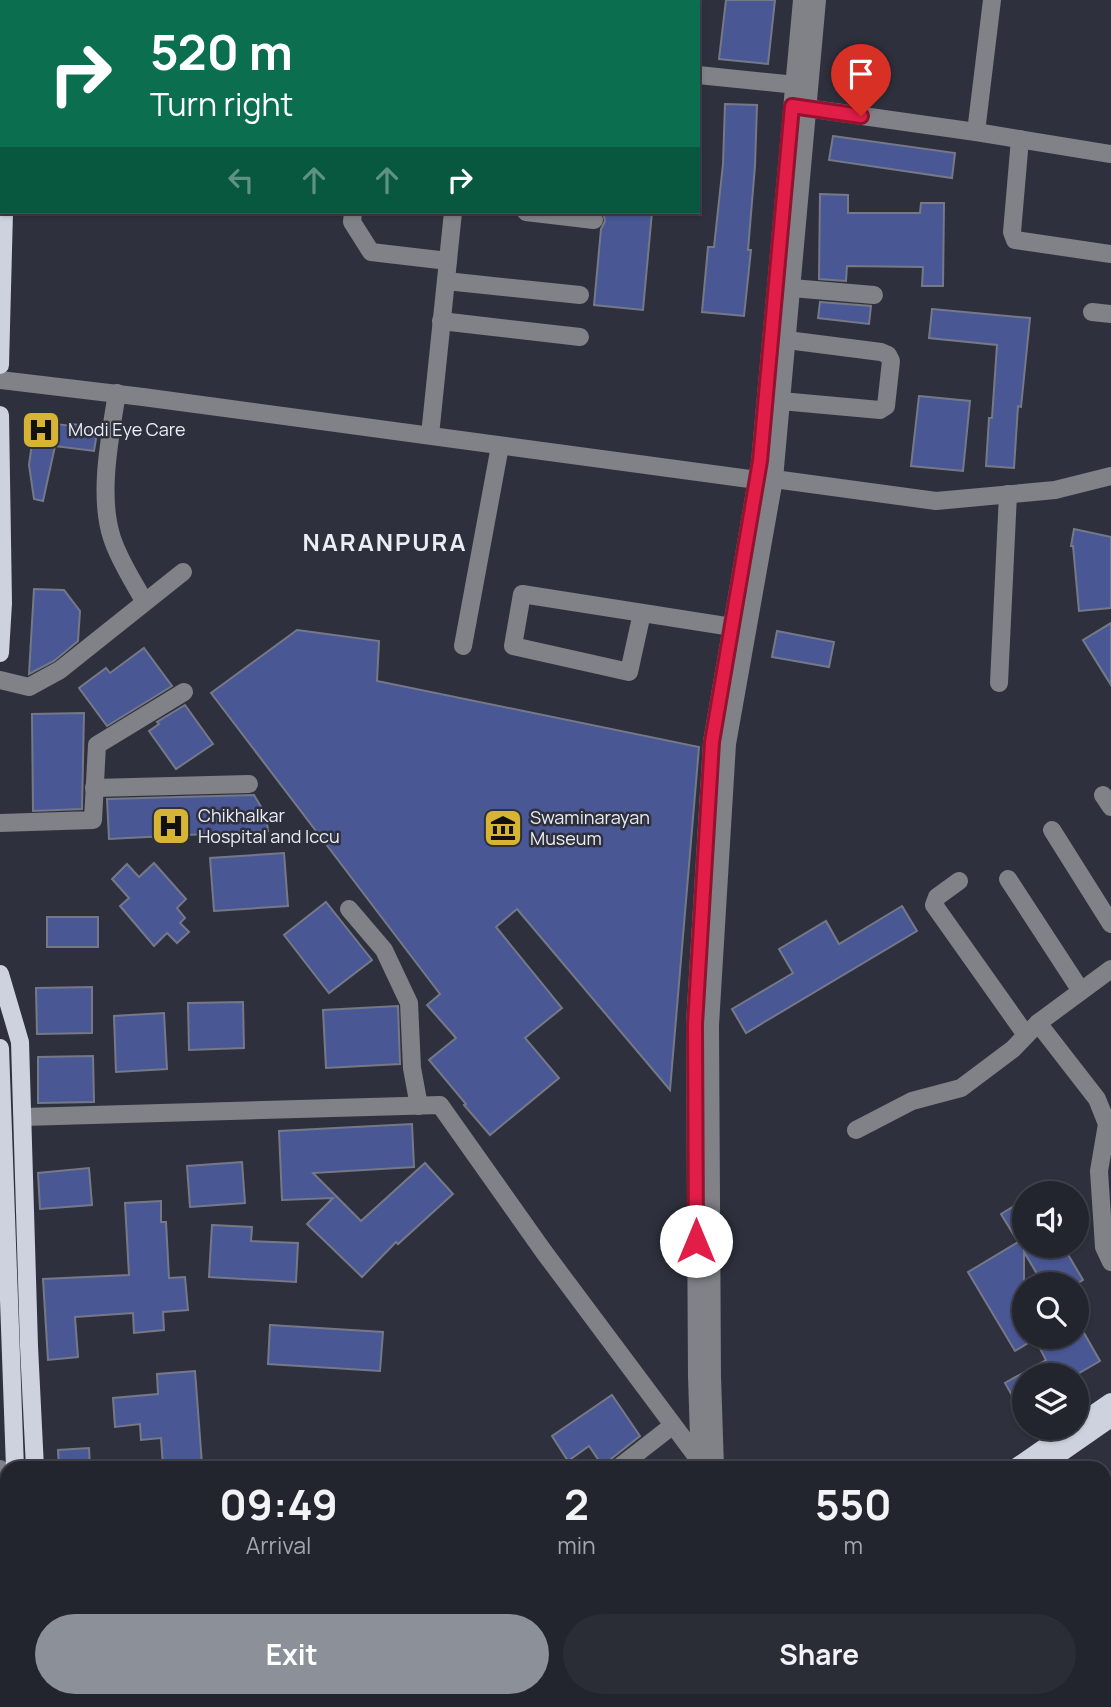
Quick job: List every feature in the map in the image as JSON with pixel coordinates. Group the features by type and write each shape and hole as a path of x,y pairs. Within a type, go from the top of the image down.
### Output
{"main road":[{"path":"0,365 4,214"},
{"path":"0,415 3,603 0,653"},
{"path":"0,964 0,975 20,1042 35,1461"},
{"path":"0,1048 15,1461"},
{"path":"1089,1417 1111,1402"},
{"path":"1049,1461 1111,1418"},
{"path":"1024,1461 1056,1440"}],"street":[{"path":"802,0 802,85"},
{"path":"705,1461 712,1362 710,1025 727,744 766,480 802,85 817,0"},
{"path":"975,132 992,0"},
{"path":"700,75 802,85"},
{"path":"800,107 1111,154"},
{"path":"705,1461 697,1376 695,1024 712,742 732,627 781,401 792,288 800,107"},
{"path":"1020,139 1012,232 1015,240 1111,254"},
{"path":"353,214 352,222 371,252 448,261"},
{"path":"430,435 453,214"},
{"path":"543,214 594,220"},
{"path":"446,281 580,295"},
{"path":"792,288 874,295"},
{"path":"1092,312 1111,314"},
{"path":"441,321 580,337"},
{"path":"781,401 880,410 886,406 891,361 888,355 881,352 787,341"},
{"path":"0,380 117,393 500,446 936,501 1055,490 1111,476"},
{"path":"117,393 110,438 106,508 112,539 144,601"},
{"path":"463,646 500,446"},
{"path":"999,683 1008,494"},
{"path":"0,680 29,687 60,670 183,572"},
{"path":"642,613 629,672 513,646 522,594 732,627"},
{"path":"0,823 93,820 97,745 184,692"},
{"path":"94,788 249,784"},
{"path":"1052,830 1111,924"},
{"path":"1008,879 1081,991"},
{"path":"959,881 937,897 934,905 1032,1029 1097,1099 1107,1124 1099,1171 1104,1247 1111,1262"},
{"path":"349,909 384,950 410,1003 412,1068 419,1105"},
{"path":"856,1130 912,1101 961,1088 1111,969"},
{"path":"23,1117 440,1105 544,1252 701,1461"},
{"path":"627,1461 673,1426"}],"building":[{"path":"726,0 775,0 768,64 719,59"},
{"path":"725,104 757,105 748,250 751,250 744,316 702,312 708,247 714,247 723,164"},
{"path":"833,136 955,153 952,178 829,160"},
{"path":"820,194 848,195 848,213 920,213 921,203 944,203 943,286 922,286 923,267 847,266 846,281 819,279"},
{"path":"603,214 652,214 643,310 594,305 601,229 605,221"},
{"path":"820,302 871,306 869,324 818,318"},
{"path":"932,309 1030,318 1021,407 1018,406 1014,468 986,466 997,345 929,338"},
{"path":"919,396 970,401 963,471 911,466"},
{"path":"29,421 98,427 94,451 55,446 43,501 34,499 29,465 32,443 26,442"},
{"path":"1074,529 1111,537 1111,608 1079,611 1071,546"},
{"path":"34,589 64,590 80,611 78,641 54,661 29,674"},
{"path":"1111,623 1111,685 1083,640"},
{"name":"Swaminarayan Museum","path":"297,630 379,641 377,681 699,747 670,1090 517,909 496,927 562,1008 525,1038 559,1078 490,1135 464,1105 466,1104 429,1060 456,1038 427,1005 440,994 211,693"},
{"path":"777,631 834,642 829,667 772,657"},
{"path":"144,648 172,686 107,726 79,688 106,668 110,673"},
{"path":"185,705 213,744 176,769 149,731 159,724 157,722"},
{"path":"84,713 82,809 33,811 32,714"},
{"path":"254,795 266,815 268,831 109,839 107,799"},
{"path":"284,853 288,906 214,911 210,858"},
{"path":"154,863 186,899 177,908 185,918 180,923 189,932 177,943 167,933 154,946 120,906 129,898 112,879 127,864 139,877"},
{"path":"326,902 372,960 329,993 284,935"},
{"path":"902,906 917,931 746,1033 732,1009 793,973 779,949 826,921 839,944"},
{"path":"47,917 98,917 98,947 47,947"},
{"path":"92,987 92,1033 37,1034 36,988"},
{"path":"243,1002 244,1048 189,1050 188,1003"},
{"path":"398,1006 400,1064 326,1068 323,1010"},
{"path":"164,1013 167,1069 116,1072 114,1016"},
{"path":"93,1056 94,1102 38,1103 38,1057"},
{"path":"412,1124 414,1167 313,1173 361,1221 425,1163 453,1194 398,1244 396,1242 362,1277 307,1224 333,1198 282,1200 279,1131"},
{"path":"242,1162 245,1203 190,1207 187,1166"},
{"path":"89,1168 92,1205 40,1209 38,1173"},
{"path":"161,1201 161,1222 166,1222 169,1278 185,1277 188,1310 163,1312 164,1330 134,1333 133,1313 75,1317 78,1357 48,1360 43,1279 129,1275 125,1203"},
{"path":"1012,1207 1012,1232 1001,1214"},
{"path":"212,1225 252,1227 251,1241 298,1243 296,1282 209,1277"},
{"path":"1012,1246 1012,1258 1024,1258 1024,1272 1012,1272 1012,1346 968,1272"},
{"path":"1028,1258 1070,1258 1078,1272 1036,1272"},
{"path":"270,1325 383,1332 380,1371 268,1364"},
{"path":"1089,1342 1100,1361 1089,1367 1089,1363 1041,1363 1046,1360 1040,1349 1089,1349"},
{"path":"195,1371 202,1461 163,1461 161,1438 141,1440 140,1424 115,1427 113,1398 158,1394 157,1374"},
{"path":"1012,1379 1012,1396 1005,1383"},
{"path":"612,1395 640,1436 610,1461 599,1461 589,1446 568,1461 552,1436"},
{"path":"89,1448 90,1461 59,1461 58,1450"}],"place":[{"name":"Modi Eye Care","path":"41,430"},
{"name":"Chikhalkar Hospital and Iccu","path":"171,826"},
{"name":"Swaminarayan Museum","path":"503,828"}],"district":[{"name":"NARANPURA","path":"385,543"}],"route":[{"path":"696,1241 695,1024 712,742 760,461 792,106 861,116"}]}
